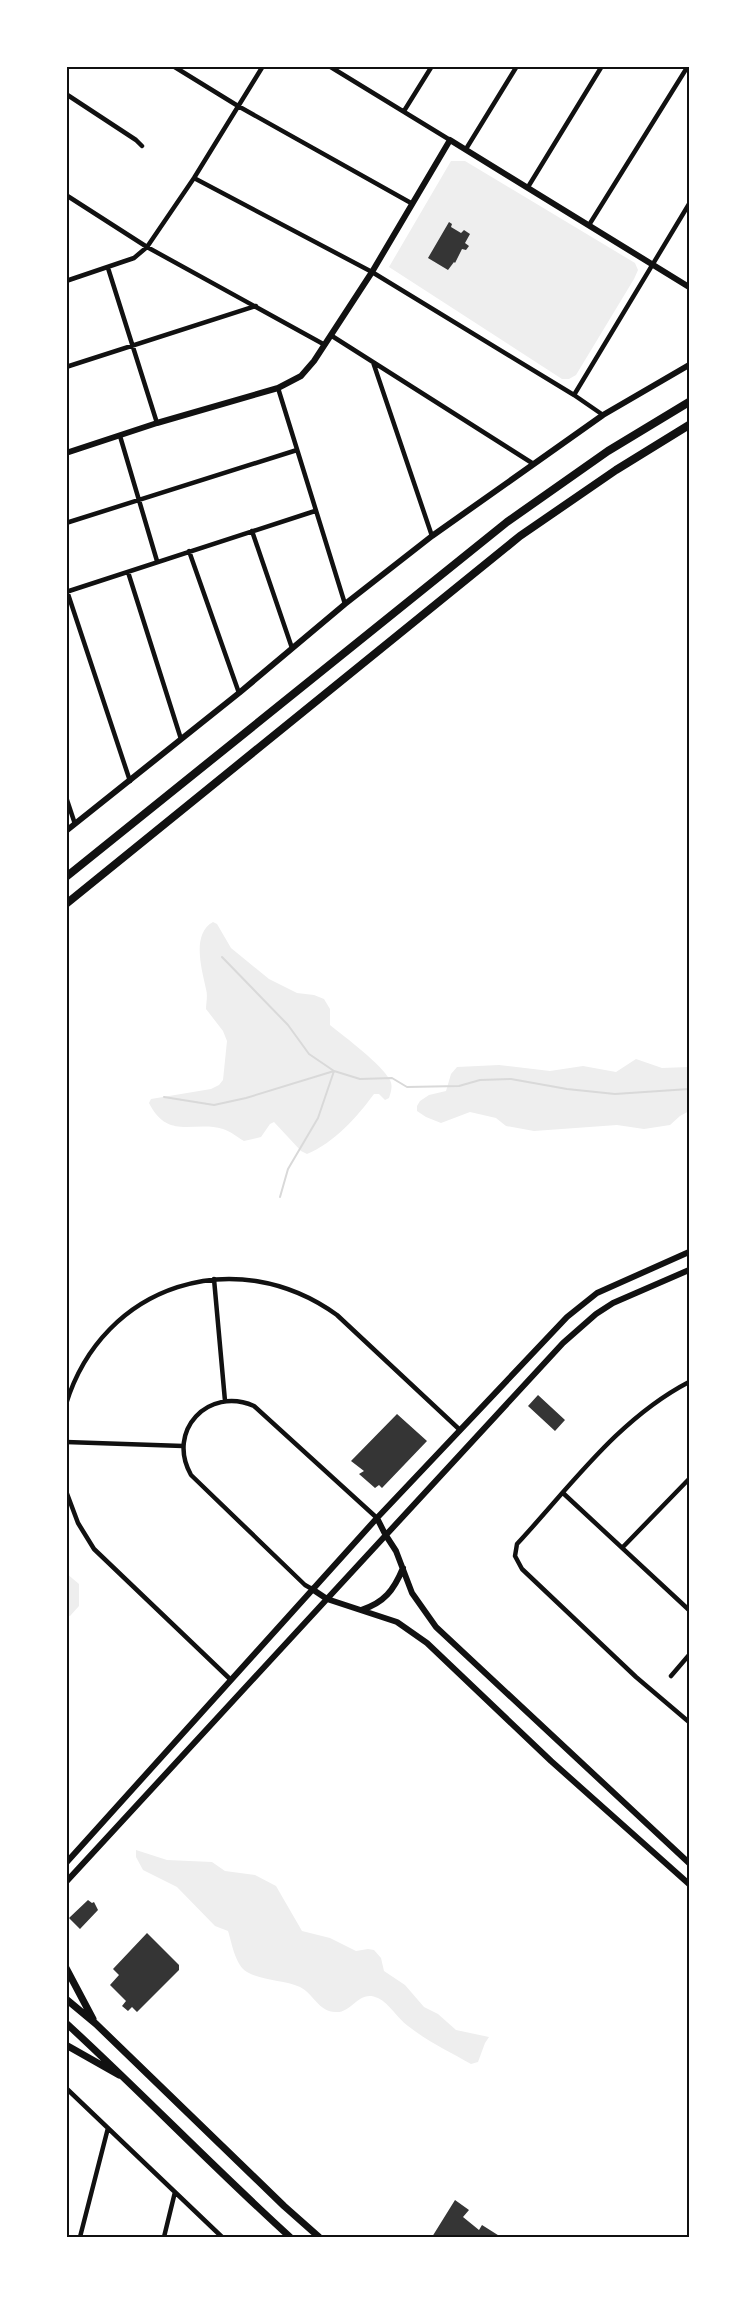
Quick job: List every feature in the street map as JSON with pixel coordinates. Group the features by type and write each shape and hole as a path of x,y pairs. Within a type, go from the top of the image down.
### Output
{"highway":[{"path":"66,877 507,522 608,451 689,402"},
{"path":"66,904 520,536 616,470 689,425"}],"main road":[{"path":"66,1968 96,2024"},
{"path":"66,1999 96,2024 319,2237"},
{"path":"66,2023 290,2237"},
{"path":"66,2046 130,2082"}],"street":[{"path":"173,66 238,106 411,203"},
{"path":"66,281 134,258 147,246 194,178 263,66"},
{"path":"329,66 689,287"},
{"path":"341,74 345,66"},
{"path":"404,111 432,66"},
{"path":"466,149 517,66"},
{"path":"528,187 602,66"},
{"path":"589,225 688,66"},
{"path":"66,94 142,146"},
{"path":"66,453 157,423 278,388 301,376 309,369 332,336 450,140"},
{"path":"194,178 372,272 574,394 603,415"},
{"path":"66,195 147,246 325,345"},
{"path":"574,394 689,204"},
{"path":"108,268 157,423"},
{"path":"66,367 256,306"},
{"path":"332,336 532,463"},
{"path":"373,363 432,536"},
{"path":"66,831 432,536 532,463 603,415 689,365"},
{"path":"278,388 345,604"},
{"path":"120,436 157,561"},
{"path":"66,523 297,450"},
{"path":"130,781 67,592 315,511"},
{"path":"252,531 292,648"},
{"path":"189,551 239,693"},
{"path":"128,572 181,740"},
{"path":"66,797 75,824"},
{"path":"66,1863 312,1589 460,1430 583,1303 617,1283 689,1252"},
{"path":"66,1882 385,1534 580,1327 613,1302 689,1270"},
{"path":"66,1404 83,1362 101,1338 122,1317 159,1294 186,1284 214,1279 243,1279 271,1283 299,1292 337,1315 460,1430"},
{"path":"214,1279 225,1401"},
{"path":"689,1382 659,1399 635,1417 517,1544 515,1556 518,1565 636,1677 689,1722"},
{"path":"689,1863 436,1627 412,1593 396,1551 378,1518 260,1410 247,1403 225,1401 211,1405 198,1413 186,1432 183,1446 187,1468 195,1481 312,1589 327,1599 397,1622 427,1644 552,1761 689,1884"},
{"path":"66,1442 183,1446"},
{"path":"622,1548 689,1479"},
{"path":"66,1491 78,1523 94,1549 231,1680"},
{"path":"563,1493 689,1610"},
{"path":"358,1611 386,1598 403,1568"},
{"path":"684,1605 689,1601"},
{"path":"671,1676 689,1655"},
{"path":"66,2088 222,2237"},
{"path":"80,2237 108,2128"},
{"path":"165,2237 175,2192"}],"shaded area":[{"path":"451,161 465,161 635,263 638,270 634,279 576,375 569,379 562,379 389,267"},
{"path":"213,922 217,924 231,948 269,979 297,993 324,999 330,1009 330,1025 371,1059 390,1080 392,1087 389,1098 385,1100 379,1094 374,1094 344,1128 326,1143 307,1154 301,1151 274,1122 261,1137 244,1141 223,1129 173,1126 156,1115 149,1103 151,1099 211,1089 223,1080 227,1041 223,1031 206,1009 207,992 200,953 202,935"},
{"path":"636,1059 662,1068 689,1067 689,1111 670,1125 644,1129 617,1125 534,1131 506,1126 496,1118 470,1112 441,1123 417,1111 420,1101 429,1095 446,1091 451,1074 457,1067 499,1065 550,1071 583,1066 616,1072"},
{"path":"66,1573 79,1584 79,1606 70,1616 66,1616"},
{"path":"136,1850 167,1860 212,1862 225,1871 255,1875 276,1886 302,1931 330,1938 356,1951 374,1950 381,1958 384,1971 405,1985 424,2007 438,2014 456,2030 489,2037 478,2062 471,2064 423,2037 404,2023 378,1998 366,1996 343,2011 331,2011 326,2010 300,1987 247,1972 237,1959 228,1931 215,1926 177,1887 143,1870 136,1857"}],"building":[{"path":"449,222 452,224 451,227 461,233 464,230 470,234 465,243 469,246 466,250 462,249 455,263 448,270 428,258"},
{"path":"538,1395 565,1420 555,1431 528,1406"},
{"path":"397,1414 427,1441 382,1488 379,1485 375,1488 359,1474 364,1471 351,1461"},
{"path":"88,1900 94,1902 98,1910 80,1929 69,1918"},
{"path":"147,1933 179,1965 179,1970 137,2012 132,2007 128,2011 122,2006 126,2001 110,1985 119,1975 113,1969"},
{"path":"455,2200 469,2210 463,2217 479,2230 482,2225 501,2237 432,2237"}],"waterway":[{"path":"222,957 288,1025 309,1054 334,1071 360,1079 392,1078 407,1087 459,1086 480,1080 511,1079 567,1089 615,1094 689,1089"},
{"path":"164,1097 214,1105 246,1098 334,1071"},
{"path":"280,1197 288,1169 318,1118 334,1071"}]}
